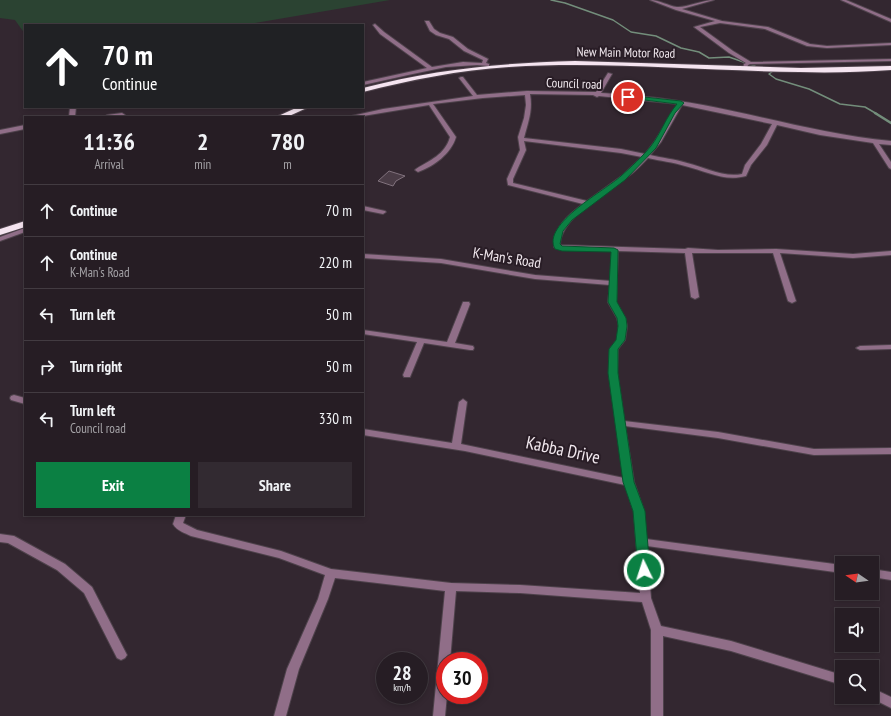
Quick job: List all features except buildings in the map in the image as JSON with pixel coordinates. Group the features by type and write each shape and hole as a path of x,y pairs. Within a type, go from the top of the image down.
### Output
{"highway":[{"name":"New Main Motor Road","path":"364,87 425,73 485,64 530,62 586,61 747,65 829,69 891,67"},
{"name":"New Main Motor Road","path":"364,87 490,66 531,64 619,64 831,71 891,67"},
{"path":"282,116 302,108"},
{"path":"289,116 309,108"},
{"path":"0,229 24,228"},
{"path":"0,232 24,228"}],"street":[{"path":"652,0 722,22 766,28 809,46 835,47 891,44"},
{"path":"677,9 712,0"},
{"path":"844,0 891,21"},
{"path":"364,87 432,69 454,65 485,64 486,60 466,50 451,38 438,34 432,30 427,22"},
{"path":"722,22 696,27 747,65 872,62 891,60"},
{"path":"375,25 382,33 425,62 432,69"},
{"path":"597,94 610,74"},
{"path":"461,78 476,97"},
{"path":"527,93 529,105 522,138 523,150 510,179 510,184 589,203"},
{"name":"Council road","path":"354,116 379,110 476,97 527,93 597,94 681,103 741,115 826,136 891,143"},
{"path":"418,170 440,158 452,146 453,137 430,103"},
{"path":"681,103 673,113 654,146 645,156 623,178 569,218 559,231 556,244 557,247 614,250 688,250 718,252 776,251 839,256 891,253"},
{"path":"122,108 122,116"},
{"path":"522,138 577,144 645,156 686,164 722,175 740,177 744,175 748,164 764,145 775,124"},
{"path":"0,132 24,127"},
{"path":"874,142 891,167"},
{"path":"364,208 383,212"},
{"path":"0,239 24,228"},
{"path":"614,250 614,283 612,302 621,318 623,326 621,340 614,349 613,373 629,482 639,511 646,598 657,630 657,716"},
{"path":"688,250 695,297"},
{"path":"776,251 792,301"},
{"name":"K-Man's Road","path":"364,256 441,261 535,277 614,283"},
{"path":"450,345 466,304"},
{"path":"364,332 470,348"},
{"path":"407,375 421,341"},
{"path":"860,348 891,347"},
{"path":"14,398 24,400"},
{"path":"456,446 463,402"},
{"path":"621,423 718,435 814,452 891,451"},
{"name":"Kabba Drive","path":"364,432 456,446 629,482"},
{"path":"181,516 178,524 182,528 195,533 281,555 331,573 451,587 520,589 646,598"},
{"path":"0,538 10,539 61,567 88,590 121,655"},
{"path":"642,542 835,568"},
{"path":"280,716 293,669 323,599 331,573"},
{"path":"879,574 891,576"},
{"path":"439,716 451,587"},
{"path":"657,630 731,646 835,678"},
{"path":"879,697 891,703"}],"green space":[{"path":"0,0 390,0 252,24 24,24 24,33 15,20 0,18"}],"waterway":[{"path":"551,0 565,3 613,20 631,32 656,36 681,48 699,52 709,58 729,57 755,66"},
{"path":"773,71 769,74 776,79 809,89 840,104 865,107 877,114"},
{"path":"875,113 891,123"}],"route":[{"path":"628,97 681,103 666,124 654,146 623,178 569,218 559,231 556,244 557,247 562,248 614,250 614,283 612,302 621,318 623,326 621,340 618,346 614,349 613,373 629,482 639,511 644,570"}]}
